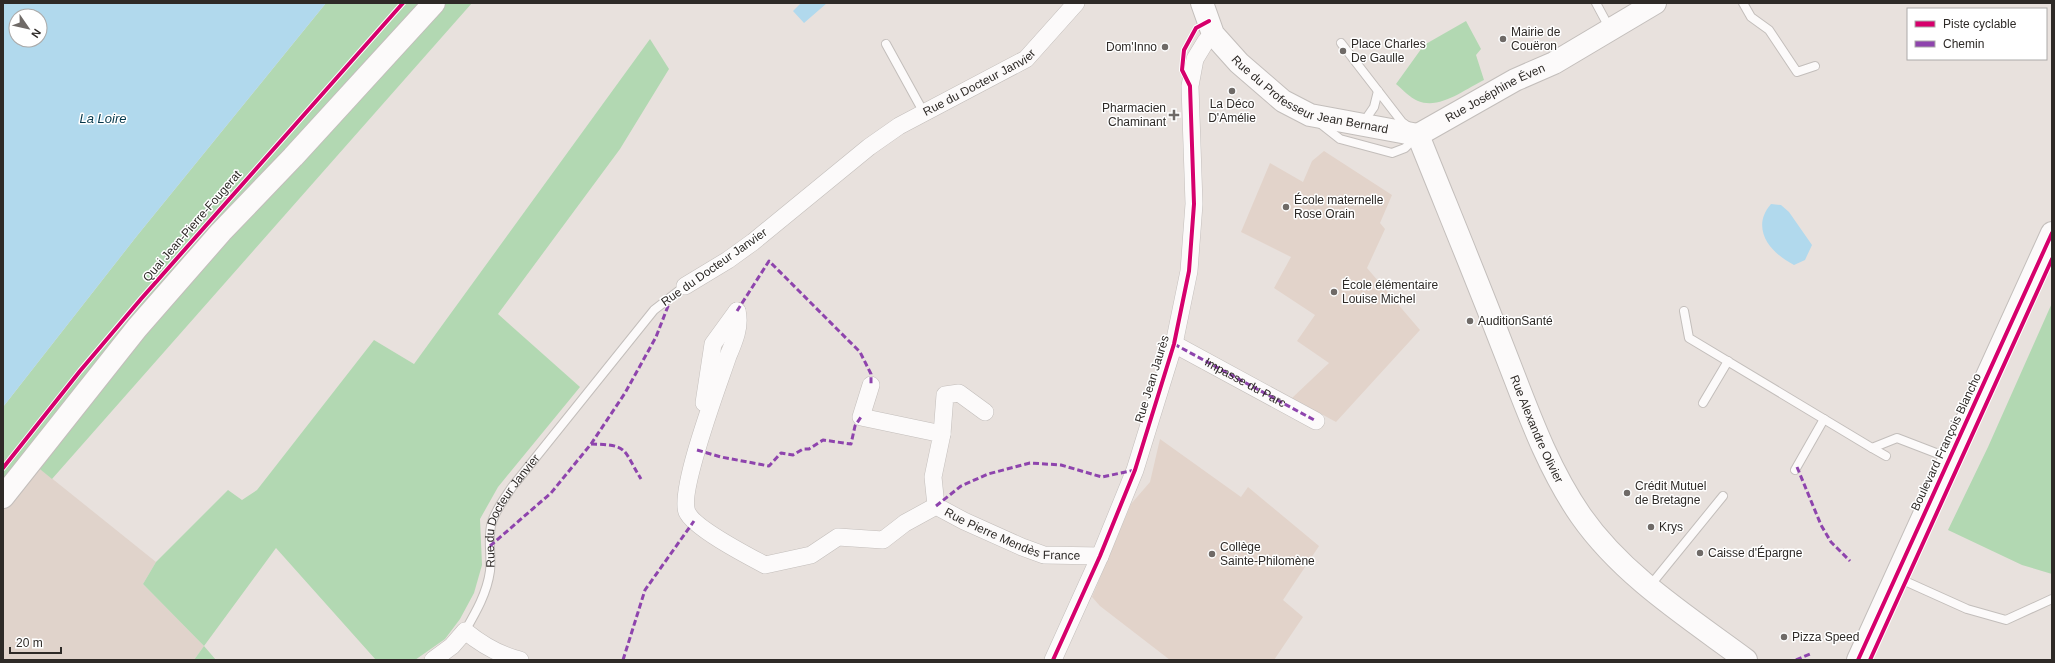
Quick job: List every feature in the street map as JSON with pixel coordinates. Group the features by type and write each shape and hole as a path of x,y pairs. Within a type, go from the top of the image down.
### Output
{"street":[{"path":"3,497 137,328 222,232 293,158 434,3"},
{"name":"Rue du Docteur Janvier","path":"685,286 728,260 753,242 869,147 898,126 1026,59 1076,3"},
{"path":"1202,3 1213,34"},
{"name":"Rue Joséphine Éven","path":"1418,134 1515,80 1554,63 1655,3"},
{"name":"Rue du Professeur Jean Bernard","path":"1213,34 1239,62 1283,101 1310,115 1362,126 1418,134"},
{"name":"Rue Jean Jaurès","path":"1053,660 1100,556 1135,470 1174,344 1189,271 1194,204 1190,86 1194,59 1206,41 1213,34"},
{"name":"Rue Alexandre Olivier","path":"1418,134 1538,435 1563,487 1582,516 1617,558 1649,587 1746,660"},
{"name":"Boulevard François Blancho","path":"1858,660 2052,233"},
{"name":"Boulevard François Blancho","path":"1870,660 1907,582 2052,259"},
{"name":"Rue Pierre Mendès France","path":"697,450 713,344 737,311 738,318 736,338 728,356 697,450 689,472 687,512 694,521 714,536 765,565 811,555 838,537 883,540 905,523 936,506 971,525 1044,555 1100,556"},
{"name":"Impasse du Parc","path":"1174,344 1316,421"},
{"path":"871,385 861,417 942,434"},
{"path":"936,506 933,477 942,434 945,395 959,393 985,412"},
{"path":"465,631 476,640 499,653 520,660"},
{"name":"Rue du Docteur Janvier","path":"433,660 452,646 465,631"}],"lane":[{"path":"1596,3 1610,30"},
{"path":"1743,3 1751,17 1769,30 1797,72 1814,66"},
{"path":"1310,115 1340,139 1392,153 1405,148 1418,134 1402,122 1341,43"},
{"path":"886,44 924,113"},
{"path":"1362,126 1374,107 1378,91"},
{"name":"Rue du Docteur Janvier","path":"465,631 483,597 490,571 490,531 492,522 504,500 521,476 654,310 685,286"},
{"path":"1684,311 1689,338 1886,456"},
{"path":"1703,403 1728,361"},
{"path":"1794,470 1824,419"},
{"path":"1872,448 1897,438 1950,458"},
{"path":"1649,587 1724,496"},
{"path":"1907,582 1968,609 2006,620 2052,599"}],"shaded area":[{"name":"École élémentaire Louise Michel","path":"1324,151 1392,195 1380,223 1385,229 1367,268 1420,330 1336,422 1292,398 1329,363 1297,341 1315,315 1274,288 1291,257 1241,232 1270,163 1303,182 1312,161"},
{"name":"Collège Sainte-Philomène","path":"1160,439 1241,497 1248,487 1319,546 1283,600 1303,617 1274,660 1170,660 1100,606 1092,597 1131,504 1150,482"},
{"path":"24,456 156,562 143,584 204,646 194,660 3,660 3,482"}],"green space":[{"path":"326,3 472,3 52,479 24,456 3,482 3,407 136,237"},
{"path":"1466,21 1481,49 1476,55 1484,80 1444,101 1435,103 1418,101 1409,96 1396,84 1424,45"},
{"path":"650,39 669,69 620,149 498,314 580,387 498,487 480,519 482,565 474,593 460,619 445,639 415,660 376,660 276,548 204,646 143,584 156,562 228,490 242,500 257,490 374,340 414,364"},
{"path":"2052,303 2052,574 2022,565 1948,530 1988,447"},
{"path":"204,646 216,660 194,660"}],"water":[{"name":"La Loire","path":"3,3 326,3 136,237 3,407"},
{"path":"801,3 827,3 804,23 793,11"},
{"path":"1771,204 1781,205 1789,212 1812,245 1805,260 1794,265 1777,254 1766,239 1762,222 1765,213"}],"marked path":[{"path":"737,311 769,261 860,352 871,374 871,385"},
{"path":"490,546 551,493 591,444 625,393 656,337 670,301 669,297"},
{"path":"1174,344 1316,421"},
{"path":"697,450 721,457 769,466 781,453 793,455 803,449 809,449 823,440 851,444 855,426 861,417"},
{"path":"591,444 619,447 627,455 641,479"},
{"path":"936,506 961,486 988,474 1030,463 1061,465 1102,477 1135,470"},
{"path":"1797,467 1821,525 1831,542 1850,561"},
{"path":"623,660 645,590 694,521"},
{"path":"1796,660 1810,654"}],"cycle path":[{"name":"Quai Jean-Pierre-Fougerat","path":"3,468 80,371 141,299 403,3"},
{"path":"1053,660 1100,556 1135,470 1174,344 1189,271 1194,204 1190,86 1182,70 1184,50 1196,28 1209,21"},
{"path":"1858,660 2052,233"},
{"path":"1870,660 2052,259"}],"place":[{"name":"Mairie de Couëron","path":"1503,39"},
{"name":"Dom'Inno","path":"1165,47"},
{"name":"Place Charles De Gaulle","path":"1343,51"},
{"name":"La Déco D'Amélie","path":"1232,91"},
{"name":"Pharmacien Chaminant","path":"1174,115"},
{"name":"École maternelle Rose Orain","path":"1286,207"},
{"name":"École élémentaire Louise Michel","path":"1334,292"},
{"name":"AuditionSanté","path":"1470,321"},
{"name":"Crédit Mutuel de Bretagne","path":"1627,493"},
{"name":"Krys","path":"1651,527"},
{"name":"Caisse d'Épargne","path":"1700,553"},
{"name":"Collège Sainte-Philomène","path":"1212,554"},
{"name":"Pizza Speed","path":"1784,637"}]}
